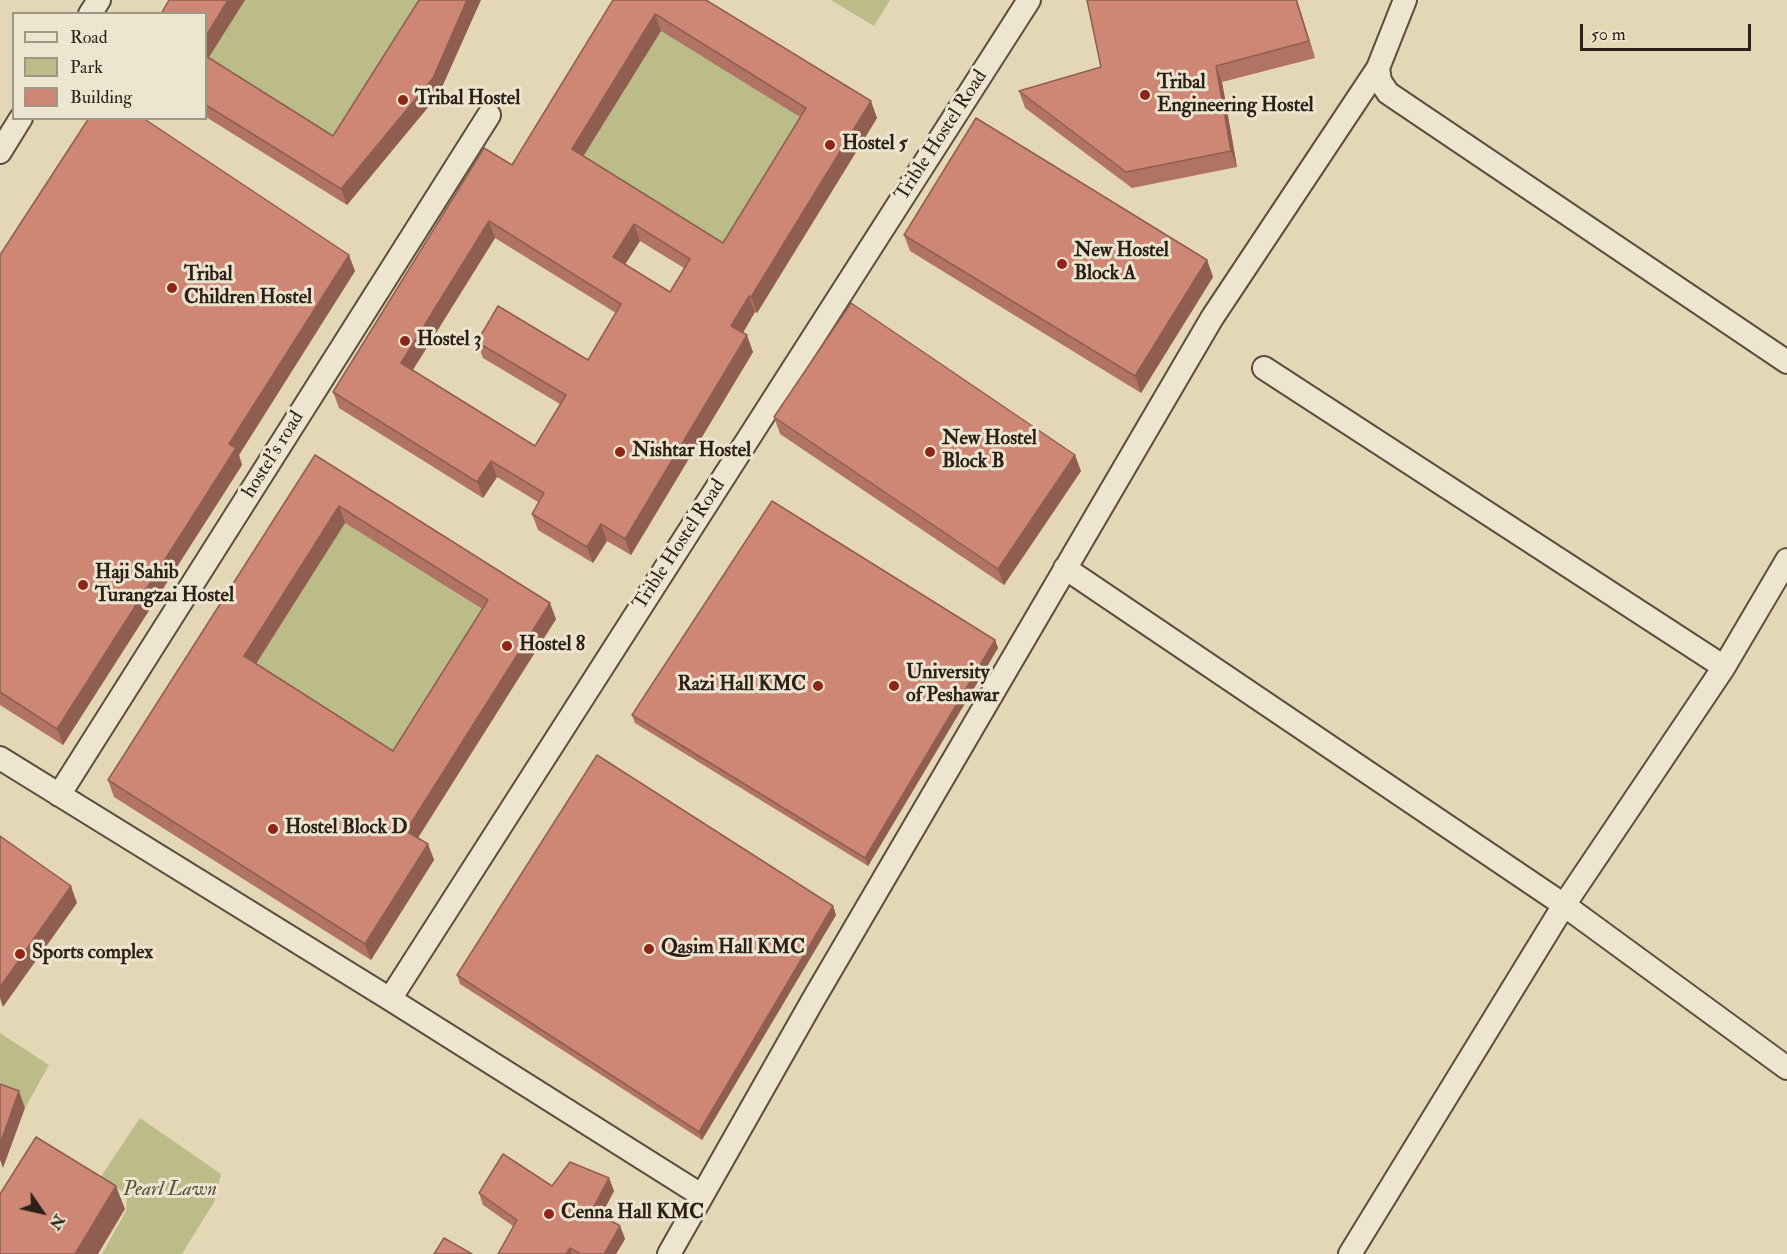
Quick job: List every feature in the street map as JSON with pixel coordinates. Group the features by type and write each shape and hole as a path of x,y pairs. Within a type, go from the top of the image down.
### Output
{"street":[{"name":"Trible Hostel Road","path":"390,999 1029,0"},
{"path":"669,1254 701,1195 1212,318 1378,68 1405,0"},
{"path":"1378,68 1380,81 1388,93 1787,362"},
{"name":"hostel's road","path":"59,795 489,115"},
{"path":"0,152 20,120"},
{"path":"1264,368 1724,667"},
{"path":"1350,1254 1564,905 1724,667 1787,560"},
{"path":"1065,568 1564,905 1787,1068"},
{"path":"0,758 390,999 701,1195"}],"green space":[{"path":"245,0 435,0 339,153 207,63"},
{"path":"831,0 890,0 874,26"},
{"path":"661,31 812,124 729,259 578,165"},
{"path":"345,523 494,617 399,767 250,673"},
{"path":"0,1033 49,1065 25,1108 0,1098"},
{"name":"Pearl Lawn","path":"140,1118 221,1174 214,1202 182,1254 102,1254 126,1211 127,1194 100,1178"}],"building":[{"path":"169,0 228,0 207,34 207,12 162,12"},
{"name":"Tribal Hostel","path":"419,0 467,0 433,78 341,189 207,106 207,57 333,136"},
{"path":"613,0 706,0 871,101 731,326 747,335 625,539 601,524 587,547 532,514 544,493 491,461 477,482 333,392 484,148 512,165","holes":["655,14 806,108 723,243 572,149","489,221 621,304 588,360 498,306 477,342 566,395 535,446 401,363","634,224 690,259 670,292 613,257"]},
{"name":"Tribal Engineering Hostel","path":"1087,0 1296,0 1309,41 1216,66 1231,151 1126,172 1019,91 1101,67"},
{"name":"New Hostel Block A","path":"976,118 1207,260 1135,376 904,235"},
{"path":"88,120 146,120 349,255 229,444 236,448 57,729 0,692 0,255"},
{"name":"New Hostel Block B","path":"851,303 1075,455 998,569 774,417"},
{"path":"315,455 550,603 406,831 428,844 365,944 108,780","holes":["339,506 488,600 393,751 244,656"]},
{"name":"Razi Hall KMC","path":"772,501 995,640 865,858 632,715"},
{"name":"Qasim Hall KMC","path":"597,755 833,906 699,1132 457,975"},
{"name":"Sports complex","path":"0,836 71,886 0,987"},
{"path":"0,1084 19,1091 0,1144"},
{"path":"36,1137 116,1186 75,1254 0,1254 0,1194"},
{"name":"Cenna Hall KMC","path":"503,1154 552,1186 570,1162 609,1178 592,1210 620,1226 604,1254 580,1254 570,1248 566,1254 498,1254 517,1220 479,1193"},
{"path":"444,1238 472,1254 434,1254"}],"place":[{"name":"Tribal Engineering Hostel","path":"1145,95"},
{"name":"Tribal Hostel","path":"403,100"},
{"name":"Hostel 5","path":"830,145"},
{"name":"New Hostel Block A","path":"1062,264"},
{"name":"Tribal Children Hostel","path":"172,288"},
{"name":"Hostel 3","path":"405,341"},
{"name":"Nishtar Hostel","path":"620,452"},
{"name":"New Hostel Block B","path":"930,452"},
{"name":"Haji Sahib Turangzai Hostel","path":"83,585"},
{"name":"Hostel 8","path":"507,646"},
{"name":"Razi Hall KMC","path":"818,686"},
{"name":"University of Peshawar","path":"894,686"},
{"name":"Hostel Block D","path":"273,829"},
{"name":"Qasim Hall KMC","path":"649,949"},
{"name":"Sports complex","path":"20,954"},
{"name":"Cenna Hall KMC","path":"549,1214"}]}
